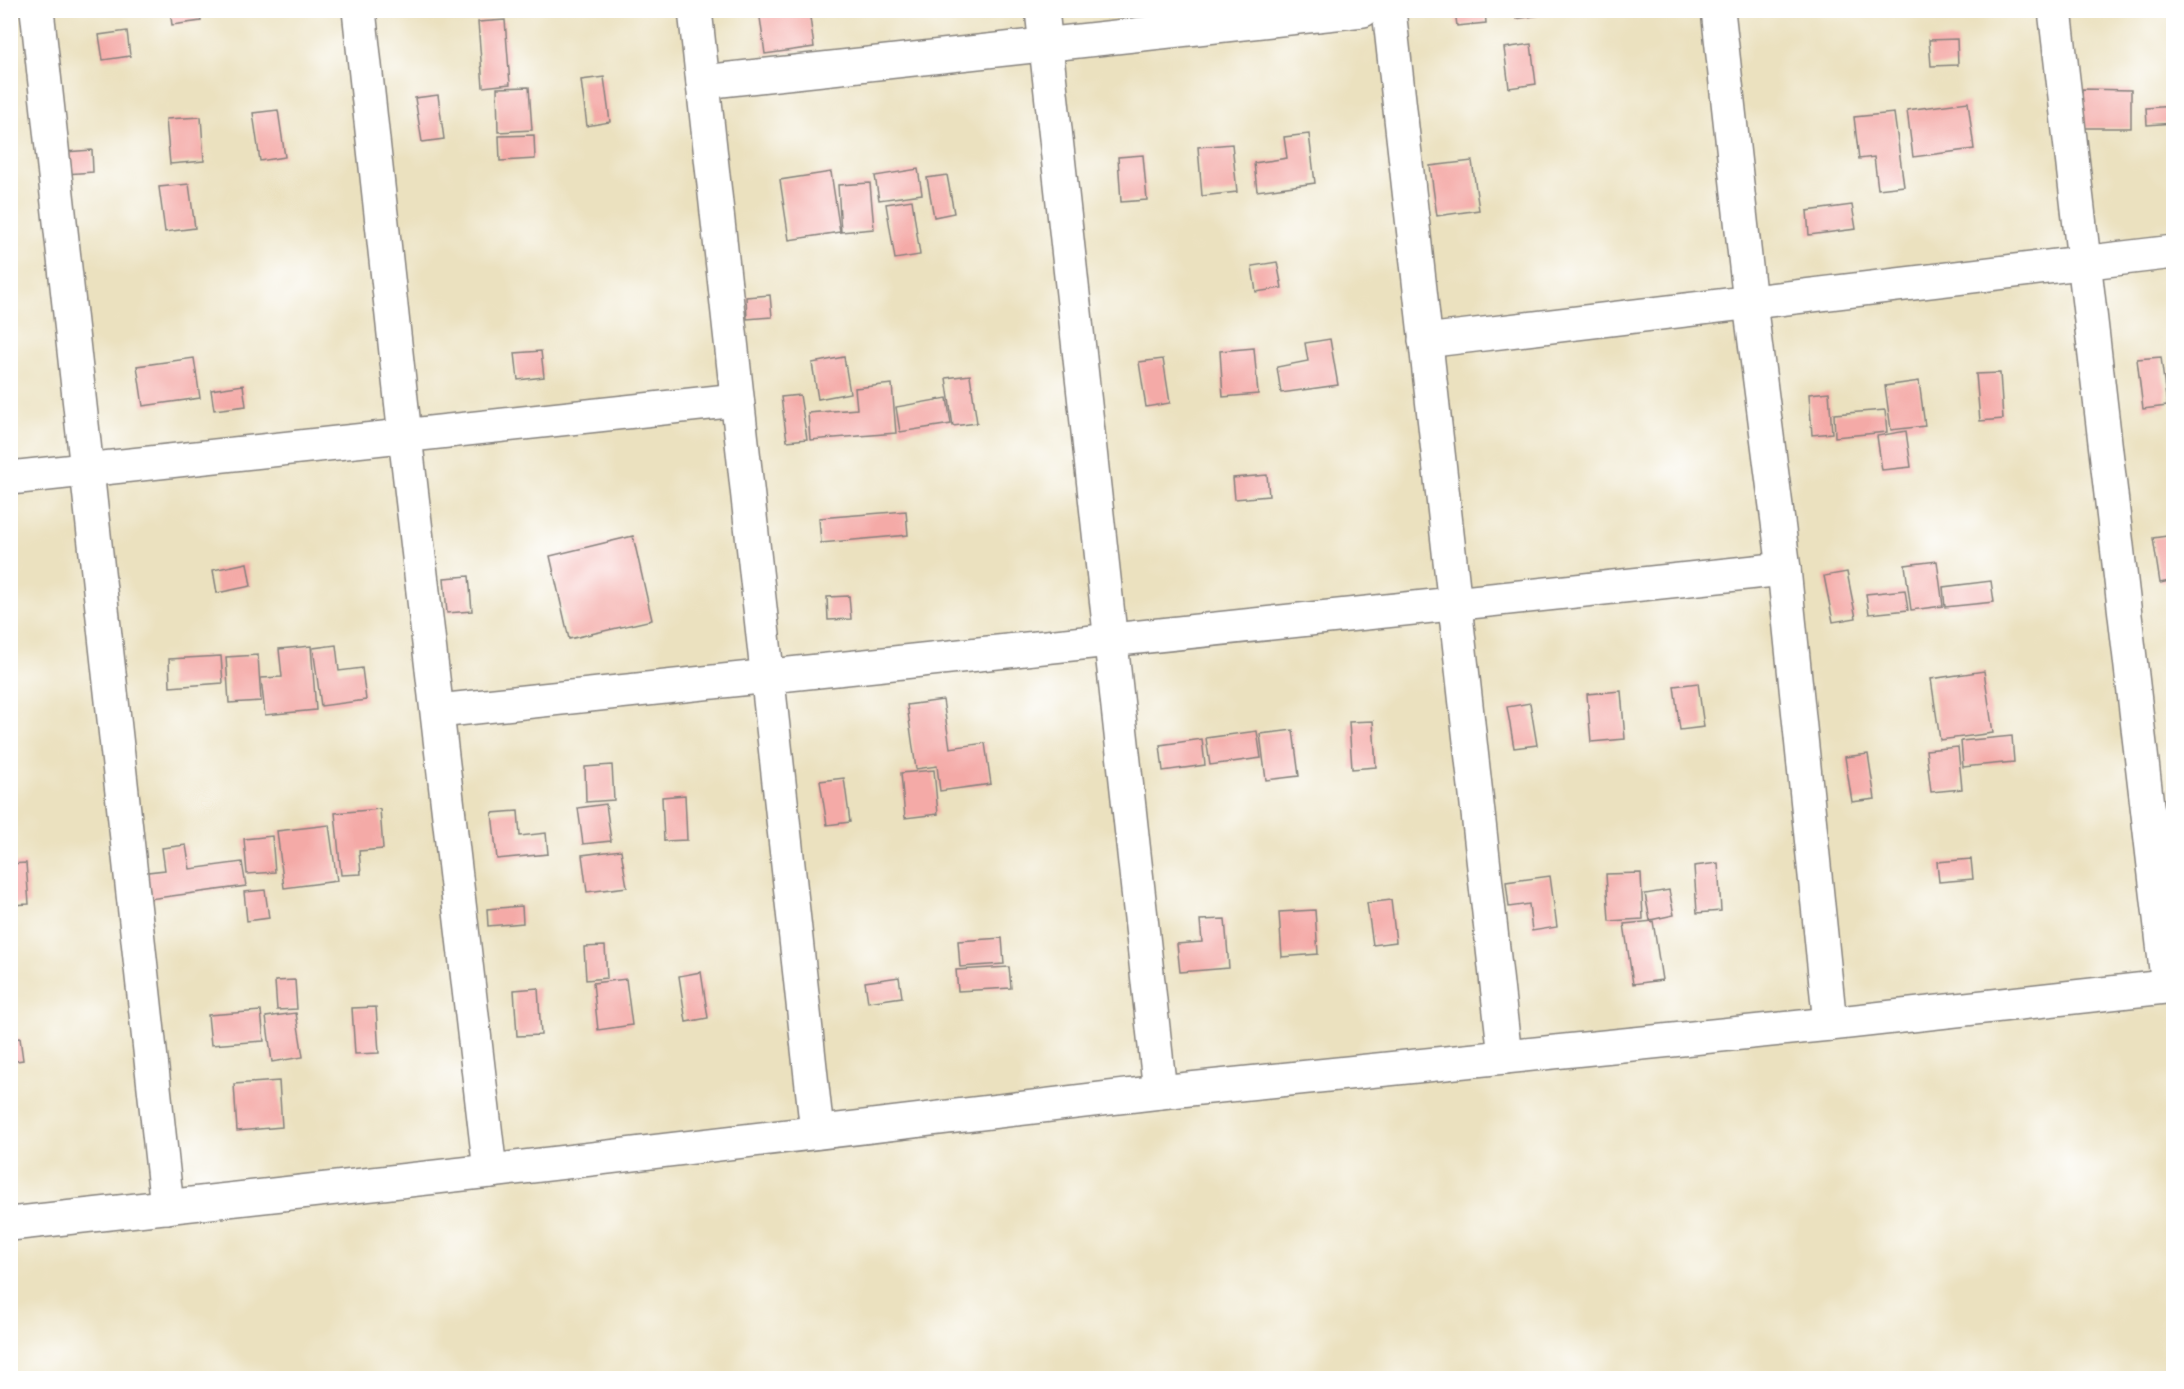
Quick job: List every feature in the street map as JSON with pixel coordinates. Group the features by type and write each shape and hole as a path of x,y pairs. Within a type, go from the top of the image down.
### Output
{"street":[{"path":"37,10 167,1207"},
{"path":"359,10 405,436 490,1171"},
{"path":"695,10 817,1132"},
{"path":"1042,10 1160,1092"},
{"path":"703,82 1363,10"},
{"path":"1389,10 1505,1057"},
{"path":"1718,10 1750,303 1784,569 1830,1024"},
{"path":"10,1224 490,1171 1160,1092 2171,987 2055,10"},
{"path":"1425,341 2174,252"},
{"path":"10,478 737,400"},
{"path":"438,711 1784,569"}],"building":[{"path":"170,10 199,10 201,21 172,25"},
{"path":"759,10 809,10 814,47 765,54"},
{"path":"1455,10 1485,10 1486,23 1457,26"},
{"path":"1515,10 1546,10 1546,14 1516,19"},
{"path":"505,20 510,84 483,87 478,22"},
{"path":"127,31 130,56 103,60 99,35"},
{"path":"1957,39 1958,65 1931,66 1929,40"},
{"path":"1531,44 1536,84 1509,88 1504,48"},
{"path":"604,77 610,122 587,126 581,80"},
{"path":"529,87 532,130 498,132 497,88"},
{"path":"2082,89 2131,90 2131,128 2082,128"},
{"path":"438,95 444,139 422,142 415,98"},
{"path":"1968,102 1974,149 1913,157 1907,110"},
{"path":"2174,106 2174,123 2147,125 2146,108"},
{"path":"278,110 285,157 260,161 253,113"},
{"path":"1894,113 1904,186 1878,189 1874,157 1859,159 1854,117"},
{"path":"201,117 204,161 170,164 166,119"},
{"path":"1309,134 1315,183 1257,191 1254,163 1287,158 1284,137"},
{"path":"534,135 535,159 500,161 499,136"},
{"path":"1232,144 1237,192 1202,196 1198,147"},
{"path":"92,150 93,172 66,174 65,152"},
{"path":"1143,155 1147,200 1121,202 1118,157"},
{"path":"1472,161 1479,210 1437,216 1430,166"},
{"path":"918,169 922,194 879,200 875,176"},
{"path":"831,172 840,232 789,240 780,180"},
{"path":"947,175 954,213 934,217 927,178"},
{"path":"870,183 874,229 841,232 838,185"},
{"path":"189,184 195,228 165,232 159,187"},
{"path":"912,200 920,255 895,259 886,204"},
{"path":"1852,205 1856,229 1809,235 1807,211"},
{"path":"1277,262 1282,288 1256,292 1252,266"},
{"path":"770,295 772,317 747,319 746,297"},
{"path":"1330,339 1338,385 1281,393 1277,367 1308,361 1305,343"},
{"path":"1254,348 1258,394 1223,397 1220,351"},
{"path":"541,351 544,377 518,380 515,353"},
{"path":"844,357 850,393 818,399 812,363"},
{"path":"2161,357 2167,406 2143,409 2137,359"},
{"path":"194,358 200,398 143,406 137,366"},
{"path":"1163,359 1170,403 1146,407 1139,362"},
{"path":"2000,373 2003,419 1980,421 1976,374"},
{"path":"970,375 977,423 953,426 946,378"},
{"path":"1919,381 1925,426 1891,430 1885,386"},
{"path":"892,384 896,433 810,440 808,413 857,409 855,388"},
{"path":"243,385 246,406 214,410 211,390"},
{"path":"1829,392 1832,433 1812,435 1809,394"},
{"path":"800,395 807,439 787,441 781,397"},
{"path":"947,398 951,424 900,432 896,407"},
{"path":"1885,410 1887,432 1835,437 1834,414"},
{"path":"1906,431 1911,467 1882,470 1877,436"},
{"path":"1267,475 1269,496 1235,499 1233,478"},
{"path":"906,511 908,535 821,543 819,518"},
{"path":"2174,535 2174,580 2160,583 2153,538"},
{"path":"633,536 652,620 569,639 550,556"},
{"path":"1937,561 1943,606 1911,610 1905,565"},
{"path":"247,563 251,586 217,593 213,570"},
{"path":"1847,572 1856,618 1833,622 1824,576"},
{"path":"469,576 472,611 447,613 444,578"},
{"path":"1991,581 1994,602 1945,607 1943,587"},
{"path":"1905,590 1908,610 1869,614 1866,594"},
{"path":"849,596 851,619 828,620 827,597"},
{"path":"336,645 339,671 362,668 366,700 321,706 313,648"},
{"path":"311,646 316,710 265,715 261,678 282,677 279,649"},
{"path":"258,655 261,701 229,703 226,657"},
{"path":"221,656 223,683 170,687 169,659"},
{"path":"1984,671 1993,733 1940,740 1931,679"},
{"path":"1698,683 1704,727 1680,730 1674,686"},
{"path":"1621,691 1625,739 1591,742 1587,694"},
{"path":"943,700 950,748 985,743 991,784 940,791 937,766 916,769 907,705"},
{"path":"1530,703 1537,745 1514,748 1507,707"},
{"path":"1373,721 1376,767 1352,769 1349,722"},
{"path":"1293,730 1299,776 1266,780 1260,734"},
{"path":"1257,731 1261,758 1210,765 1206,738"},
{"path":"2012,736 2014,762 1963,767 1961,741"},
{"path":"1202,739 1205,765 1163,771 1160,745"},
{"path":"1958,747 1962,789 1931,792 1926,750"},
{"path":"1868,754 1875,799 1852,802 1845,757"},
{"path":"612,765 614,800 586,802 585,767"},
{"path":"934,770 938,814 905,818 901,773"},
{"path":"844,778 850,822 827,825 820,781"},
{"path":"685,795 687,840 664,841 662,797"},
{"path":"606,804 611,841 583,844 578,808"},
{"path":"380,809 383,849 359,851 361,874 341,875 335,813"},
{"path":"518,811 520,836 546,833 548,854 497,859 492,813"},
{"path":"329,825 337,881 284,888 277,831"},
{"path":"272,836 275,872 247,874 244,839"},
{"path":"186,845 190,869 242,862 246,886 142,900 139,873 165,870 162,848"},
{"path":"621,850 627,887 587,892 582,855"},
{"path":"1971,859 1973,879 1939,882 1937,862"},
{"path":"26,863 29,904 10,905 10,864"},
{"path":"1718,863 1721,911 1697,913 1694,866"},
{"path":"1641,873 1643,919 1609,921 1606,874"},
{"path":"1550,876 1557,927 1532,931 1529,904 1509,907 1506,882"},
{"path":"265,890 269,918 247,921 244,892"},
{"path":"1669,890 1674,915 1650,920 1645,894"},
{"path":"1391,900 1396,942 1373,945 1367,903"},
{"path":"522,906 523,923 488,926 487,909"},
{"path":"1315,910 1318,954 1282,957 1279,912"},
{"path":"1225,919 1229,968 1180,972 1177,944 1202,942 1200,920"},
{"path":"1653,921 1662,980 1633,984 1624,924"},
{"path":"1002,938 1004,964 960,967 958,941"},
{"path":"605,946 607,978 586,980 584,947"},
{"path":"1009,967 1011,988 958,991 956,970"},
{"path":"701,972 708,1018 686,1022 679,976"},
{"path":"899,977 902,997 868,1002 865,982"},
{"path":"626,979 632,1025 598,1030 593,983"},
{"path":"295,980 297,1009 277,1010 275,981"},
{"path":"538,988 541,1035 517,1036 514,990"},
{"path":"376,1007 379,1053 355,1054 352,1008"},
{"path":"261,1011 264,1041 211,1045 208,1015"},
{"path":"296,1013 303,1057 272,1062 266,1017"},
{"path":"20,1038 23,1060 10,1062 10,1039"},
{"path":"279,1081 282,1127 237,1131 234,1084"}]}
